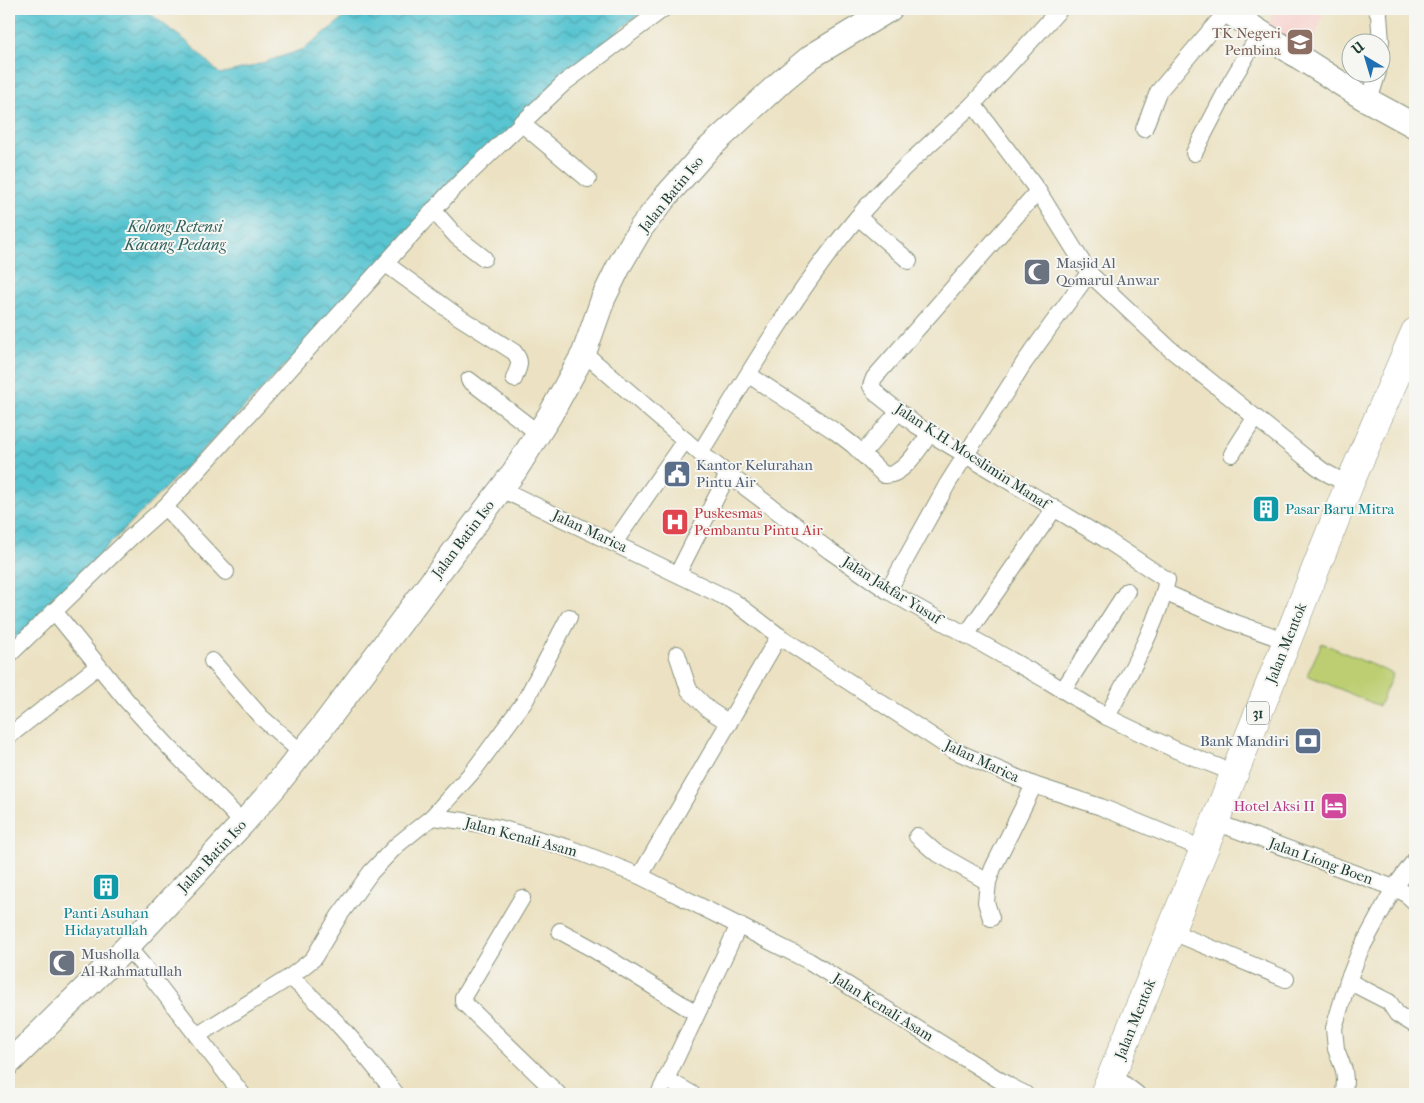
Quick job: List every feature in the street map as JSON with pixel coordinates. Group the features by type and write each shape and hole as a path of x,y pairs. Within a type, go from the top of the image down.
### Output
{"highway":[{"name":"Jalan Mentok","path":"1108,1085 1349,485 1415,332"}],"street":[{"path":"9,654 165,506 433,210 521,123 564,83 663,9"},
{"name":"Jalan Batin Iso","path":"9,1063 127,947 244,823 302,753 514,472 584,353 603,299 620,264 641,228 707,150 742,116 812,56 890,9"},
{"path":"700,453 799,295 832,248 885,187 973,104 1060,9"},
{"path":"1376,9 1379,15 1380,32"},
{"path":"1144,129 1158,92 1234,12 1260,33 1369,101 1415,126"},
{"path":"1194,153 1232,80 1260,33"},
{"path":"1369,101 1375,82"},
{"path":"973,104 1038,191 1089,273 1169,348 1312,463 1349,485"},
{"path":"521,123 588,179"},
{"name":"Jalan K.H. Moeslimin Manaf","path":"1038,191 874,378 871,386 874,391 899,411 930,433 1054,509 1166,586 1230,621 1287,641"},
{"path":"433,210 457,237 484,258"},
{"path":"858,217 909,262"},
{"path":"386,264 456,315 514,352 519,358 520,364 514,379"},
{"path":"888,591 948,483 1024,364 1089,273"},
{"name":"Jalan Jakfar Yusuf","path":"584,353 700,453 830,551 888,591 1107,717 1176,750 1234,774"},
{"path":"749,375 836,432 884,475 889,475 910,461 930,433"},
{"path":"469,380 538,433"},
{"path":"862,454 899,411"},
{"path":"1232,454 1255,418"},
{"path":"614,543 685,440"},
{"path":"678,573 728,474"},
{"name":"Jalan Marica","path":"501,489 734,601 779,636 953,750 1034,785 1102,807 1203,849"},
{"path":"165,506 226,572"},
{"path":"966,635 1054,509"},
{"path":"1107,717 1146,638 1166,586"},
{"path":"1063,690 1127,591"},
{"path":"54,611 126,700 166,744 244,823"},
{"path":"198,1035 290,977 313,959 339,916 371,872 397,845 432,817 474,770 520,708 569,617"},
{"path":"640,876 779,636"},
{"path":"676,654 689,690 709,710 729,723"},
{"path":"212,661 261,717 302,753"},
{"path":"9,736 98,666"},
{"path":"991,918 986,902 988,882 1034,785"},
{"name":"Jalan Kenali Asam","path":"432,817 464,820 508,830 569,848 640,876 809,961 1008,1086 1025,1094"},
{"name":"Jalan Liong Boen","path":"1215,822 1404,882 1405,893 1415,902"},
{"path":"917,836 936,852 988,882"},
{"path":"1344,1094 1344,1070 1336,1049 1334,1028 1360,951 1404,882 1415,860"},
{"path":"522,898 463,997 463,1002 558,1094"},
{"path":"659,1094 739,925"},
{"path":"560,931 593,949 696,1013"},
{"path":"1170,931 1286,979"},
{"path":"127,947 142,962 242,1094"},
{"path":"290,977 314,997 343,1029 396,1094"},
{"path":"1348,982 1389,1002 1396,1014 1415,1026"},
{"path":"666,1079 692,1094"},
{"path":"1108,1085 1137,1094"}],"shaded area":[{"name":"TK Negeri Pembina","path":"1277,9 1325,9 1309,55 1264,29"}],"green space":[{"path":"1322,643 1393,674 1379,706 1307,675"}],"water":[{"name":"Kolong Retensi Kacang Pedang","path":"9,9 144,9 187,42 220,74 250,67 304,49 355,9 645,9 562,78 246,406 9,646"}],"place":[{"name":"TK Negeri Pembina","path":"1300,42"},
{"name":"Masjid Al Qomarul Anwar","path":"1037,272"},
{"name":"Kantor Kelurahan Pintu Air","path":"677,474"},
{"name":"Pasar Baru Mitra","path":"1266,509"},
{"name":"Puskesmas Pembantu Pintu Air","path":"675,522"},
{"name":"Bank Mandiri","path":"1308,741"},
{"name":"Hotel Aksi II","path":"1334,806"},
{"name":"Panti Asuhan Hidayatullah","path":"106,887"},
{"name":"Musholla Al-Rahmatullah","path":"62,963"}]}
